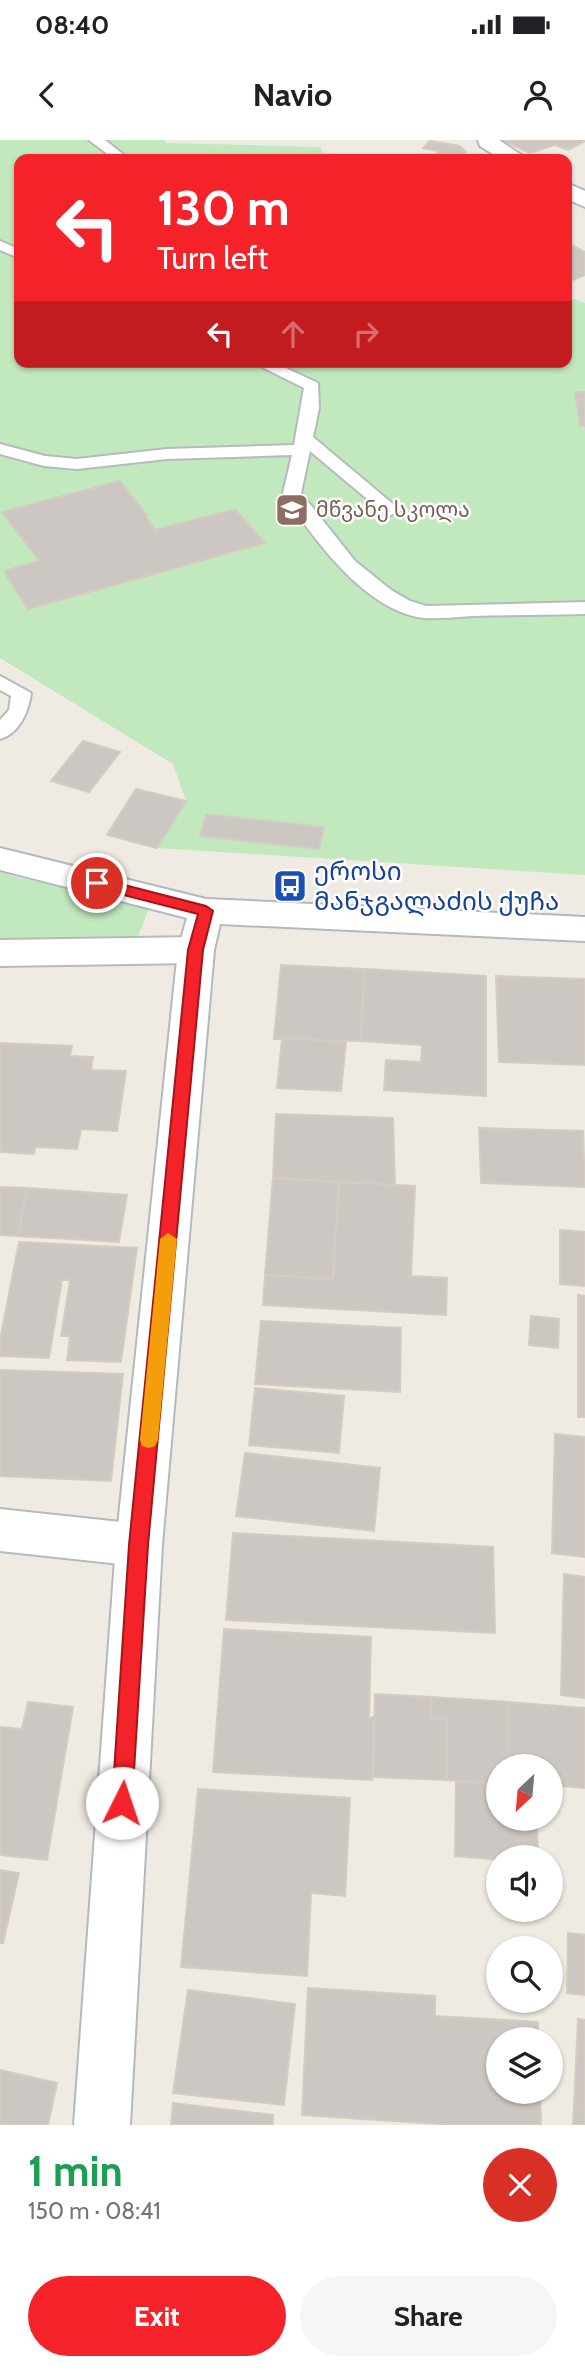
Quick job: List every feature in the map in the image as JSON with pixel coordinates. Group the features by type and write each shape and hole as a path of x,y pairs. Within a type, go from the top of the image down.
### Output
{"street":[{"path":"487,141 508,154"},
{"path":"0,859 201,930"},
{"path":"0,953 201,930 585,929"},
{"path":"102,2125 139,1545 201,930"},
{"path":"0,1530 139,1545"}],"lane":[{"path":"96,140 115,154"},
{"path":"278,368 313,380 292,493 320,537 383,594 405,608 446,613 585,608"},
{"path":"0,449 44,461 77,464 302,444 391,510"},
{"path":"0,682 21,694 19,711 0,733"}],"green space":[{"name":"მწვანე სკოლა","path":"0,140 165,140 166,143 320,147 324,154 14,154 14,368 572,368 572,299 585,303 585,875 157,848 186,801 173,764 0,658"},
{"path":"0,871 16,877 150,906 136,941 0,938"}],"building":[{"path":"502,140 585,141 568,150 555,145 530,153"},
{"path":"430,141 460,146 466,152 436,154 439,151 423,148"},
{"path":"572,246 585,252 585,275 572,280"},
{"path":"575,392 585,392 585,426 580,426"},
{"path":"120,481 147,515 155,530 235,509 265,543 28,609 4,571 39,561 2,512"},
{"path":"83,741 120,752 89,792 51,781"},
{"path":"136,789 186,801 157,848 107,835"},
{"path":"206,814 324,827 319,849 200,836"},
{"path":"281,965 365,969 360,1041 274,1039"},
{"path":"365,969 486,976 486,1096 384,1090 386,1060 421,1062 422,1045 360,1041"},
{"path":"496,976 585,979 585,1065 499,1062"},
{"path":"282,1039 346,1041 341,1091 277,1088"},
{"path":"0,1043 72,1046 70,1056 93,1057 91,1070 126,1071 117,1131 81,1129 77,1149 35,1147 34,1154 0,1152"},
{"path":"276,1114 393,1118 395,1185 273,1178"},
{"path":"479,1128 583,1131 585,1187 481,1183"},
{"path":"273,1178 339,1182 333,1279 265,1275"},
{"path":"339,1182 415,1186 411,1276 447,1278 446,1315 263,1305 265,1275 333,1279"},
{"path":"0,1187 27,1188 18,1236 0,1235"},
{"path":"27,1188 127,1195 119,1242 18,1236"},
{"path":"560,1230 585,1232 585,1286 560,1284"},
{"path":"19,1242 137,1248 121,1362 67,1360 70,1336 61,1336 70,1280 62,1280 49,1358 0,1356 0,1340"},
{"path":"578,1295 585,1296 585,1417 578,1417"},
{"path":"531,1316 559,1319 558,1348 529,1345"},
{"path":"261,1321 401,1328 400,1392 255,1384"},
{"path":"0,1370 123,1374 111,1481 0,1476"},
{"path":"255,1388 344,1396 339,1453 249,1445"},
{"path":"555,1434 585,1437 585,1557 552,1553"},
{"path":"245,1453 380,1468 374,1531 236,1516"},
{"path":"233,1533 493,1547 495,1633 226,1620"},
{"path":"564,1574 585,1577 585,1698 561,1695"},
{"path":"224,1629 371,1637 369,1718 374,1717 372,1780 213,1772"},
{"path":"375,1694 431,1697 431,1718 447,1719 447,1780 373,1777"},
{"path":"431,1697 508,1702 509,1754 486,1754 486,1783 447,1780 447,1719 431,1718"},
{"path":"28,1702 73,1707 47,1860 0,1855 0,1727 22,1729"},
{"path":"508,1702 585,1708 585,1788 564,1786 564,1754 509,1754"},
{"path":"456,1781 486,1783 486,1831 537,1831 538,1845 486,1845 486,1859 455,1856"},
{"path":"198,1789 350,1798 345,1896 311,1893 307,1976 181,1967"},
{"path":"0,1870 19,1873 3,1943 0,1943"},
{"path":"568,1933 585,1935 585,1995 567,1993"},
{"path":"308,1988 435,1996 435,2016 538,2022 538,2027 486,2027 486,2104 540,2104 541,2125 455,2125 302,2115"},
{"path":"188,1990 295,2004 284,2105 173,2093"},
{"path":"578,2019 585,2020 585,2108 574,2106"},
{"path":"0,2070 57,2083 48,2125 0,2125"},
{"path":"173,2103 273,2115 273,2125 171,2125"},
{"path":"574,2106 585,2108 585,2125 573,2125"}],"slow traffic":[{"path":"149,1440 168,1239"}],"place":[{"name":"მწვანე სკოლა","path":"292,510"},
{"name":"ეროსი მანჯგალაძის ქუჩა","path":"290,886"}],"route":[{"path":"97,883 206,911 196,950 139,1545 122,1803"}]}
